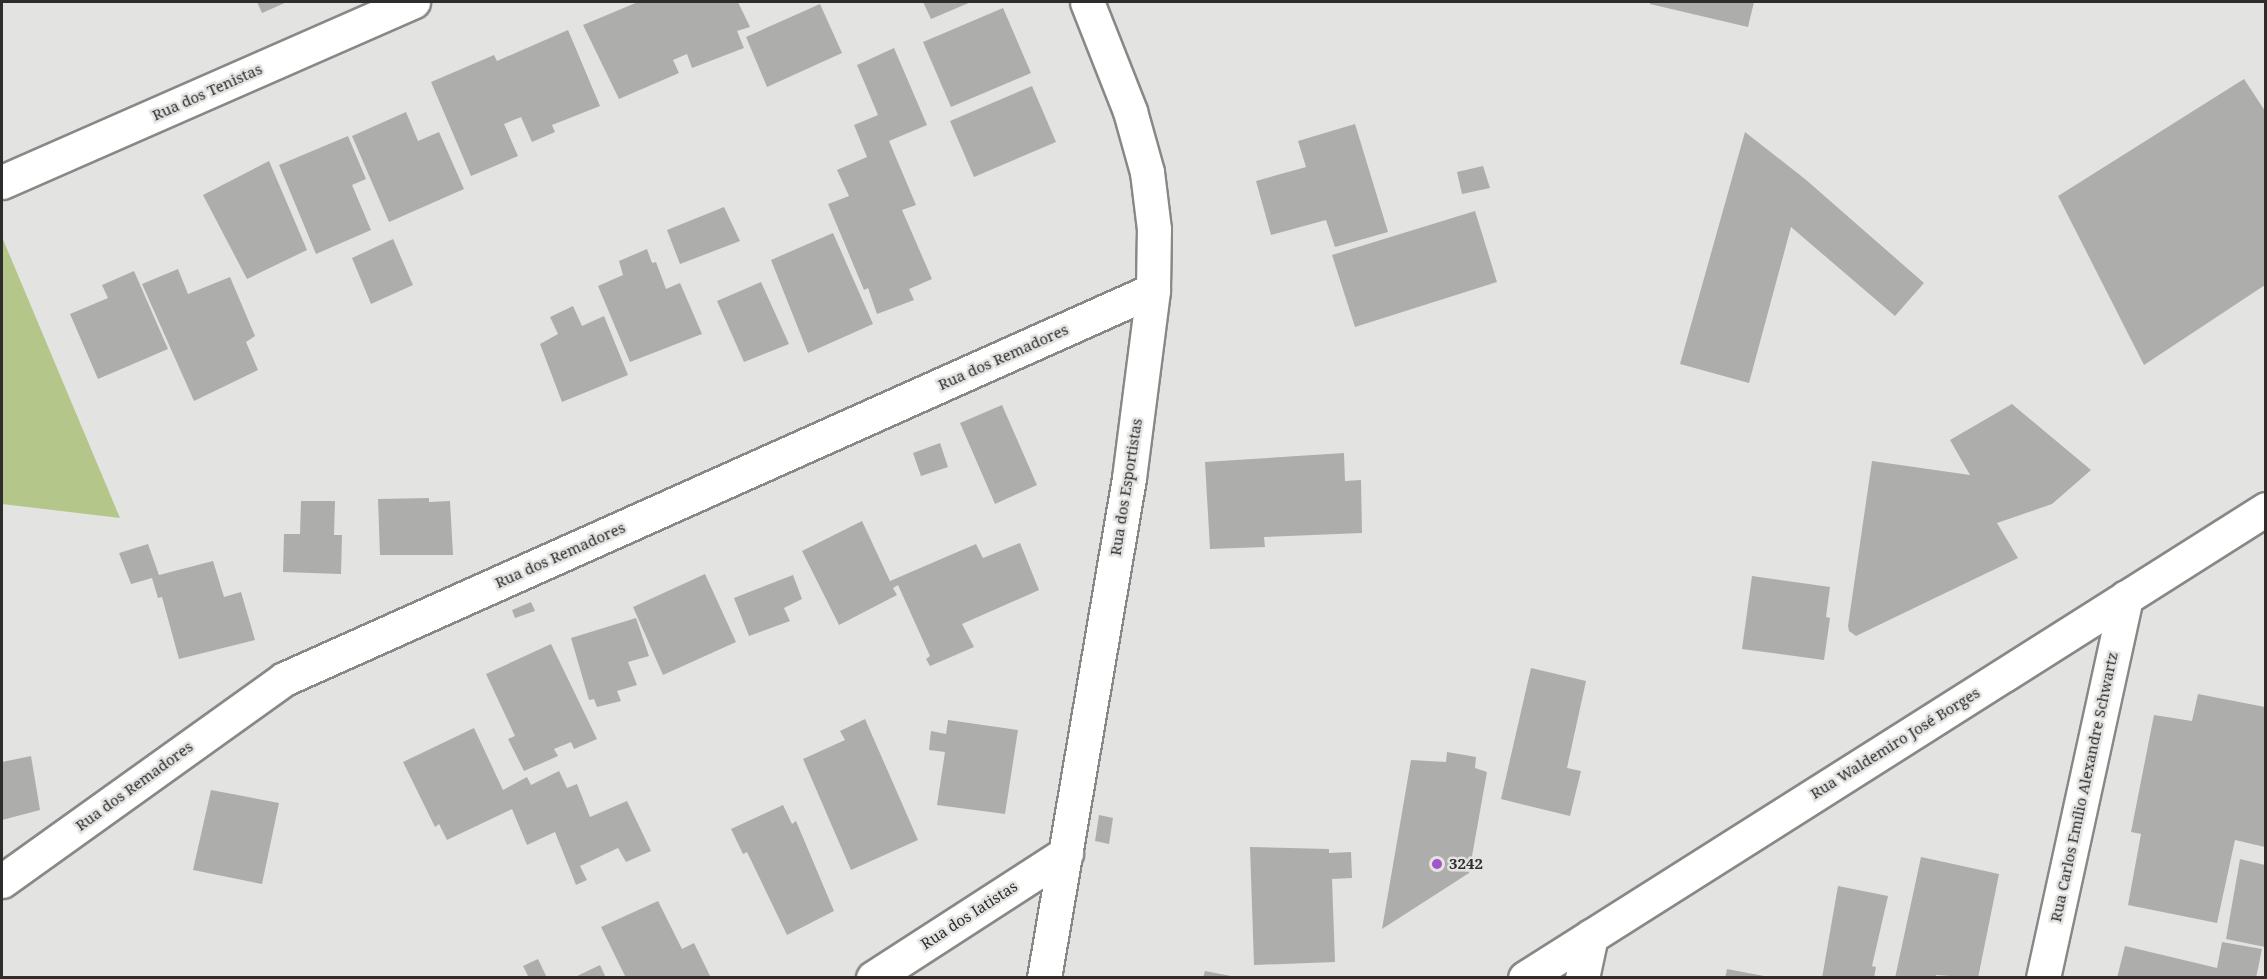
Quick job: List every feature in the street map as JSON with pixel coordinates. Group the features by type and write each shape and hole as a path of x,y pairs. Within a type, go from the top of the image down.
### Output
{"street":[{"name":"Rua dos Tenistas","path":"2,182 413,2"},
{"name":"Rua dos Esportistas","path":"1044,978 1129,478 1153,290 1154,229 1147,172 1130,111 1087,2"},
{"name":"Rua dos Remadores","path":"2,881 284,679 1153,290"},
{"name":"Rua Waldemiro José Borges","path":"1525,978 2265,508"},
{"name":"Rua Carlos Emílio Alexandre Schwartz","path":"2043,978 2126,597"},
{"name":"Rua dos Iatistas","path":"873,978 1066,854"},
{"path":"1582,978 1591,936"}],"green space":[{"path":"2,237 120,518 2,504"}],"building":[{"path":"257,2 287,2 262,13"},
{"path":"638,2 738,2 750,27 737,31 744,48 692,68 687,54 673,60 679,73 619,99 583,25"},
{"path":"923,2 971,2 931,19"},
{"path":"1650,2 1754,2 1748,27 1650,4"},
{"path":"820,4 842,53 767,87 746,37"},
{"path":"1003,8 1031,73 951,107 923,42"},
{"path":"568,30 600,106 552,125 555,132 532,142 521,117 504,124 518,156 471,176 431,82 494,55 497,61"},
{"path":"894,48 927,125 889,141 916,205 902,210 932,279 909,289 914,300 877,314 868,288 864,290 828,204 849,196 837,170 867,157 854,125 878,115 857,65"},
{"path":"2244,79 2265,111 2265,285 2144,365 2058,196"},
{"path":"1032,86 1056,142 974,177 950,121"},
{"path":"406,112 418,141 439,132 464,189 389,222 352,136"},
{"path":"1355,124 1388,232 1335,247 1326,220 1271,235 1256,181 1306,167 1298,141"},
{"path":"1745,132 1805,179 1924,283 1895,316 1791,227 1749,383 1680,364"},
{"path":"348,136 366,179 352,185 371,230 316,254 279,165"},
{"path":"269,161 307,250 247,279 203,195"},
{"path":"1483,166 1490,188 1462,194 1457,172"},
{"path":"724,207 740,241 680,264 667,230"},
{"path":"1475,211 1497,282 1355,327 1332,255"},
{"path":"833,233 873,324 808,353 771,260"},
{"path":"393,239 413,285 371,304 352,258"},
{"path":"647,249 652,263 656,262 666,289 680,283 702,334 630,362 598,286 623,275 619,261"},
{"path":"178,269 188,294 230,277 255,336 246,342 258,370 194,401 142,284"},
{"path":"134,271 168,349 98,379 70,314 108,298 102,285"},
{"path":"761,282 789,344 744,362 717,301"},
{"path":"573,306 582,326 604,316 628,375 562,402 540,344 558,334 550,317"},
{"path":"2012,404 2091,470 2052,504 1997,523 2018,558 1856,636 1849,631 1848,626 1872,461 1970,475 1950,440"},
{"path":"1002,405 1037,485 995,504 960,423"},
{"path":"940,443 948,467 921,476 913,453"},
{"path":"1344,453 1345,481 1361,480 1362,533 1264,537 1265,547 1210,549 1205,462"},
{"path":"429,498 429,502 450,501 453,555 380,555 378,499"},
{"path":"301,501 335,501 334,535 342,535 341,574 283,572 284,534 300,534"},
{"path":"862,521 890,581 976,544 983,558 1020,543 1039,590 962,624 974,647 930,666 926,659 930,656 898,585 893,588 897,595 839,625 802,551"},
{"path":"148,544 159,575 213,561 224,597 241,592 255,640 179,659 162,597 158,598 152,578 131,584 119,553"},
{"path":"705,574 736,642 663,675 633,607"},
{"path":"793,575 802,599 784,608 790,621 749,636 734,598"},
{"path":"1752,576 1830,587 1826,617 1830,618 1824,660 1742,649"},
{"path":"531,602 535,611 515,618 512,610"},
{"path":"636,618 649,656 628,662 637,685 617,691 621,701 597,707 594,699 589,700 571,638"},
{"path":"551,644 597,739 574,749 571,742 554,749 558,756 524,771 508,739 515,736 486,674"},
{"path":"1531,668 1586,681 1567,768 1581,771 1570,816 1501,799"},
{"path":"2198,694 2265,707 2265,847 2235,840 2217,923 2128,905 2141,834 2131,832 2154,715 2192,721"},
{"path":"865,719 918,840 851,870 803,759 845,740 840,731"},
{"path":"948,720 1018,730 1005,814 937,805 945,752 929,750 931,731 946,734"},
{"path":"474,728 503,790 527,777 531,785 559,771 567,788 577,784 590,817 627,801 651,851 626,862 618,848 580,866 587,880 576,885 555,832 527,845 512,809 447,840 439,824 435,827 403,762"},
{"path":"1447,752 1476,757 1475,768 1487,772 1469,873 1382,929 1411,760 1446,762"},
{"path":"31,756 40,810 2,820 2,762"},
{"path":"211,790 279,803 262,884 193,870"},
{"path":"783,805 792,824 796,821 834,911 787,935 747,852 743,854 731,829"},
{"path":"1099,815 1113,818 1109,844 1095,841"},
{"path":"1250,847 1329,849 1329,853 1351,852 1352,878 1332,879 1335,962 1254,965"},
{"path":"1921,857 1999,874 1978,978 1936,975 1936,978 1895,978"},
{"path":"2240,859 2265,865 2265,947 2226,939"},
{"path":"1838,886 1888,896 1872,966 1876,967 1874,978 1822,978"},
{"path":"658,901 682,949 694,943 711,978 626,978 601,927"},
{"path":"2222,942 2262,949 2256,978 2117,978 2125,946 2217,968"},
{"path":"538,959 547,978 529,978 523,966"},
{"path":"600,965 606,978 573,978"},
{"path":"1727,969 1764,976 1764,978 1725,978"},
{"path":"1205,971 1231,976 1231,978 1203,978"}],"place":[{"name":"3242","path":"1437,864"}]}
